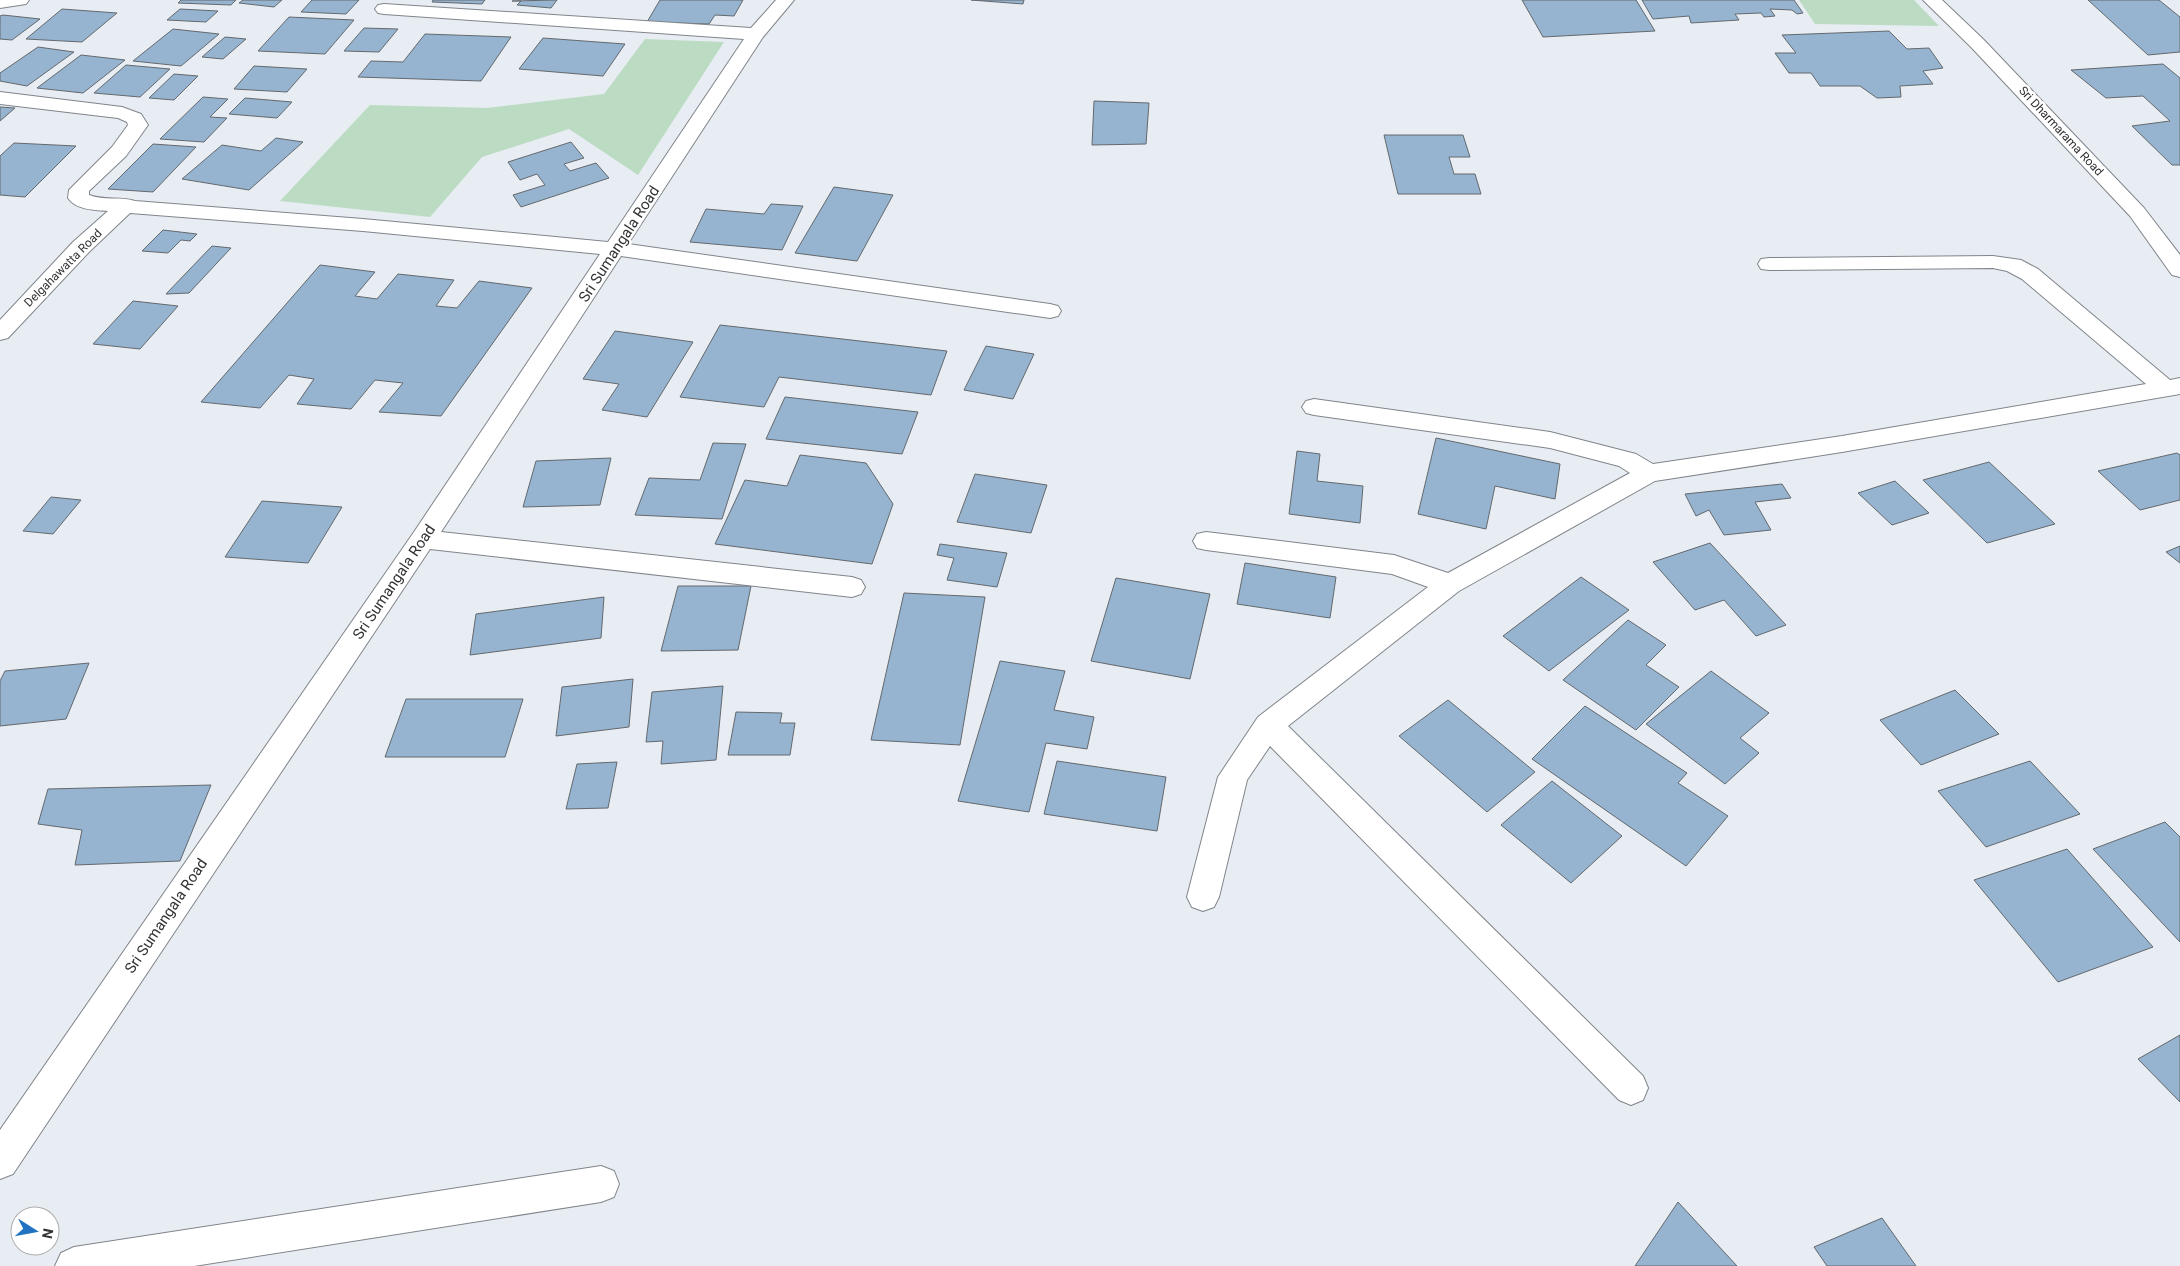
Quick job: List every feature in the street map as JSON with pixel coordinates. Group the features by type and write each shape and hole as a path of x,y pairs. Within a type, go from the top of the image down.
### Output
{"street":[{"path":"0,3 20,0"},
{"name":"Sri Sumangala Road","path":"0,1161 423,539 756,34 785,0"},
{"name":"Sri Dharmarama Road","path":"1932,0 1977,43 2137,212 2180,270"},
{"path":"384,9 756,34"},
{"path":"0,98 122,113 134,118 138,125 133,135 117,154 79,190 78,198 93,204 127,205 168,211 363,225 616,249 1050,311"},
{"name":"Delgahawatta Road","path":"0,333 81,248 127,205"},
{"path":"1769,264 1993,262 2013,265 2030,274 2172,387"},
{"path":"1204,897 1233,777 1268,725 1450,584 1649,473 1842,444 2172,387"},
{"path":"1314,407 1550,440 1627,460 1649,473"},
{"path":"423,539 852,587"},
{"path":"1206,541 1394,565 1450,584"},
{"path":"1268,725 1631,1088"},
{"path":"74,1266 601,1184"}],"green space":[{"path":"1799,0 1914,0 1939,26 1815,24"},
{"path":"645,39 724,42 638,175 569,129 482,157 430,217 280,201 370,105 487,108 604,94"}],"building":[{"path":"181,0 236,0 231,5 178,3"},
{"path":"243,0 282,0 274,7 239,3"},
{"path":"312,0 359,0 346,14 301,12"},
{"path":"433,0 485,0 482,4 432,2"},
{"path":"557,0 551,8 517,5 521,1 512,1"},
{"path":"660,0 743,0 734,16 715,15 709,24 647,22"},
{"path":"971,0 1024,0 1023,4"},
{"path":"1522,0 1636,0 1655,31 1543,37"},
{"path":"1642,0 1794,0 1803,13 1797,14 1792,10 1770,9 1775,16 1764,17 1761,13 1735,14 1739,20 1691,23 1689,16 1653,19"},
{"path":"2088,0 2159,0 2180,17 2180,52 2148,55"},
{"path":"62,9 117,13 82,42 26,39"},
{"path":"180,9 218,11 206,22 167,20"},
{"path":"0,16 40,19 12,40 0,39"},
{"path":"289,17 354,20 325,54 258,51"},
{"path":"364,28 398,29 379,52 344,51"},
{"path":"173,29 219,34 181,66 133,61"},
{"path":"1889,31 1907,49 1929,48 1943,68 1923,71 1933,84 1900,86 1901,97 1877,98 1860,86 1820,86 1811,73 1789,73 1775,53 1796,53 1782,35"},
{"path":"425,34 511,37 481,81 358,77 371,61 403,62"},
{"path":"225,37 246,39 223,59 202,57"},
{"path":"543,38 625,44 603,76 519,69"},
{"path":"38,47 74,52 27,86 0,81 0,73"},
{"path":"81,55 125,60 83,93 37,88"},
{"path":"2163,64 2180,78 2180,165 2172,165 2132,126 2170,121 2143,96 2106,98 2071,70"},
{"path":"126,65 170,69 140,97 94,93"},
{"path":"254,66 307,69 287,92 234,89"},
{"path":"174,74 198,76 174,100 149,98"},
{"path":"203,97 228,99 210,117 227,118 204,142 160,139"},
{"path":"245,98 292,102 277,118 229,114"},
{"path":"1094,101 1149,103 1146,144 1092,145"},
{"path":"0,107 15,108 0,121"},
{"path":"1384,135 1463,135 1470,157 1449,157 1454,174 1475,174 1481,194 1398,194"},
{"path":"276,138 303,142 249,190 182,179 222,145 261,151"},
{"path":"571,142 584,158 564,164 570,171 596,163 609,178 521,207 513,195 545,185 537,174 520,180 508,162"},
{"path":"14,143 76,146 25,197 0,195 0,156"},
{"path":"153,144 196,147 153,192 108,189"},
{"path":"834,187 893,195 857,261 795,253"},
{"path":"771,204 803,206 782,250 690,242 706,209 764,214"},
{"path":"163,230 197,234 190,241 181,240 168,253 142,251"},
{"path":"212,246 231,248 189,293 166,294"},
{"path":"320,265 375,272 355,296 377,299 398,274 454,280 436,306 457,308 479,281 532,288 441,416 379,412 403,383 375,380 351,409 297,404 314,379 289,375 260,408 201,402"},
{"path":"133,301 178,306 140,349 93,344"},
{"path":"720,325 947,351 931,395 779,377 764,407 680,397"},
{"path":"615,331 693,342 647,417 602,410 619,384 583,379"},
{"path":"986,346 1034,354 1013,399 964,390"},
{"path":"785,397 918,412 902,454 766,439"},
{"path":"1436,438 1560,464 1555,499 1495,486 1486,529 1418,514"},
{"path":"713,443 746,444 722,519 635,515 649,478 700,480"},
{"path":"1297,451 1320,454 1317,481 1363,486 1360,523 1289,514"},
{"path":"2177,453 2180,455 2180,500 2140,510 2098,471"},
{"path":"800,455 866,463 893,504 872,564 715,544 745,480 787,486"},
{"path":"611,458 600,505 523,507 536,461"},
{"path":"1989,462 2055,524 1987,543 1923,480"},
{"path":"975,474 1047,485 1031,533 957,522"},
{"path":"1895,481 1929,513 1892,525 1858,493"},
{"path":"1782,484 1791,498 1755,502 1771,530 1724,535 1709,510 1696,516 1685,494"},
{"path":"51,497 81,500 53,534 23,531"},
{"path":"262,501 342,507 308,563 225,557"},
{"path":"1710,543 1786,625 1756,636 1724,600 1695,610 1653,562"},
{"path":"940,544 1007,553 997,587 947,580 954,558 937,555"},
{"path":"2180,546 2180,563 2166,552"},
{"path":"1245,563 1336,577 1330,618 1237,604"},
{"path":"1581,577 1629,610 1549,671 1503,636"},
{"path":"1116,578 1210,594 1190,679 1091,661"},
{"path":"678,586 751,586 738,650 661,651"},
{"path":"904,593 985,597 960,745 871,740"},
{"path":"604,597 601,638 470,655 476,614"},
{"path":"1628,620 1666,645 1646,665 1679,687 1636,730 1563,680"},
{"path":"1000,661 1065,671 1054,710 1094,717 1087,749 1046,743 1029,812 958,801"},
{"path":"89,663 66,719 0,726 0,681 5,671"},
{"path":"1711,671 1769,713 1740,738 1759,753 1725,784 1646,724"},
{"path":"633,679 629,727 556,736 562,687"},
{"path":"723,686 716,760 661,764 663,741 646,742 652,692"},
{"path":"1955,690 1999,734 1921,765 1880,720"},
{"path":"406,699 523,699 505,757 385,757"},
{"path":"1448,700 1535,772 1487,812 1399,736"},
{"path":"1585,706 1687,773 1678,783 1728,816 1686,866 1532,759"},
{"path":"736,712 782,713 780,723 795,723 790,755 728,755"},
{"path":"1057,761 1166,777 1157,831 1044,814"},
{"path":"2030,761 2080,814 1986,847 1938,791"},
{"path":"617,762 608,808 566,809 577,764"},
{"path":"1552,781 1622,836 1571,883 1501,825"},
{"path":"211,785 180,861 75,865 82,830 38,824 48,789"},
{"path":"2165,822 2180,837 2180,942 2093,849"},
{"path":"2067,849 2153,947 2058,982 1974,880"},
{"path":"2180,1035 2180,1102 2138,1059"},
{"path":"1678,1202 1737,1266 1635,1266"},
{"path":"1882,1218 1916,1266 1827,1266 1814,1247"}]}
